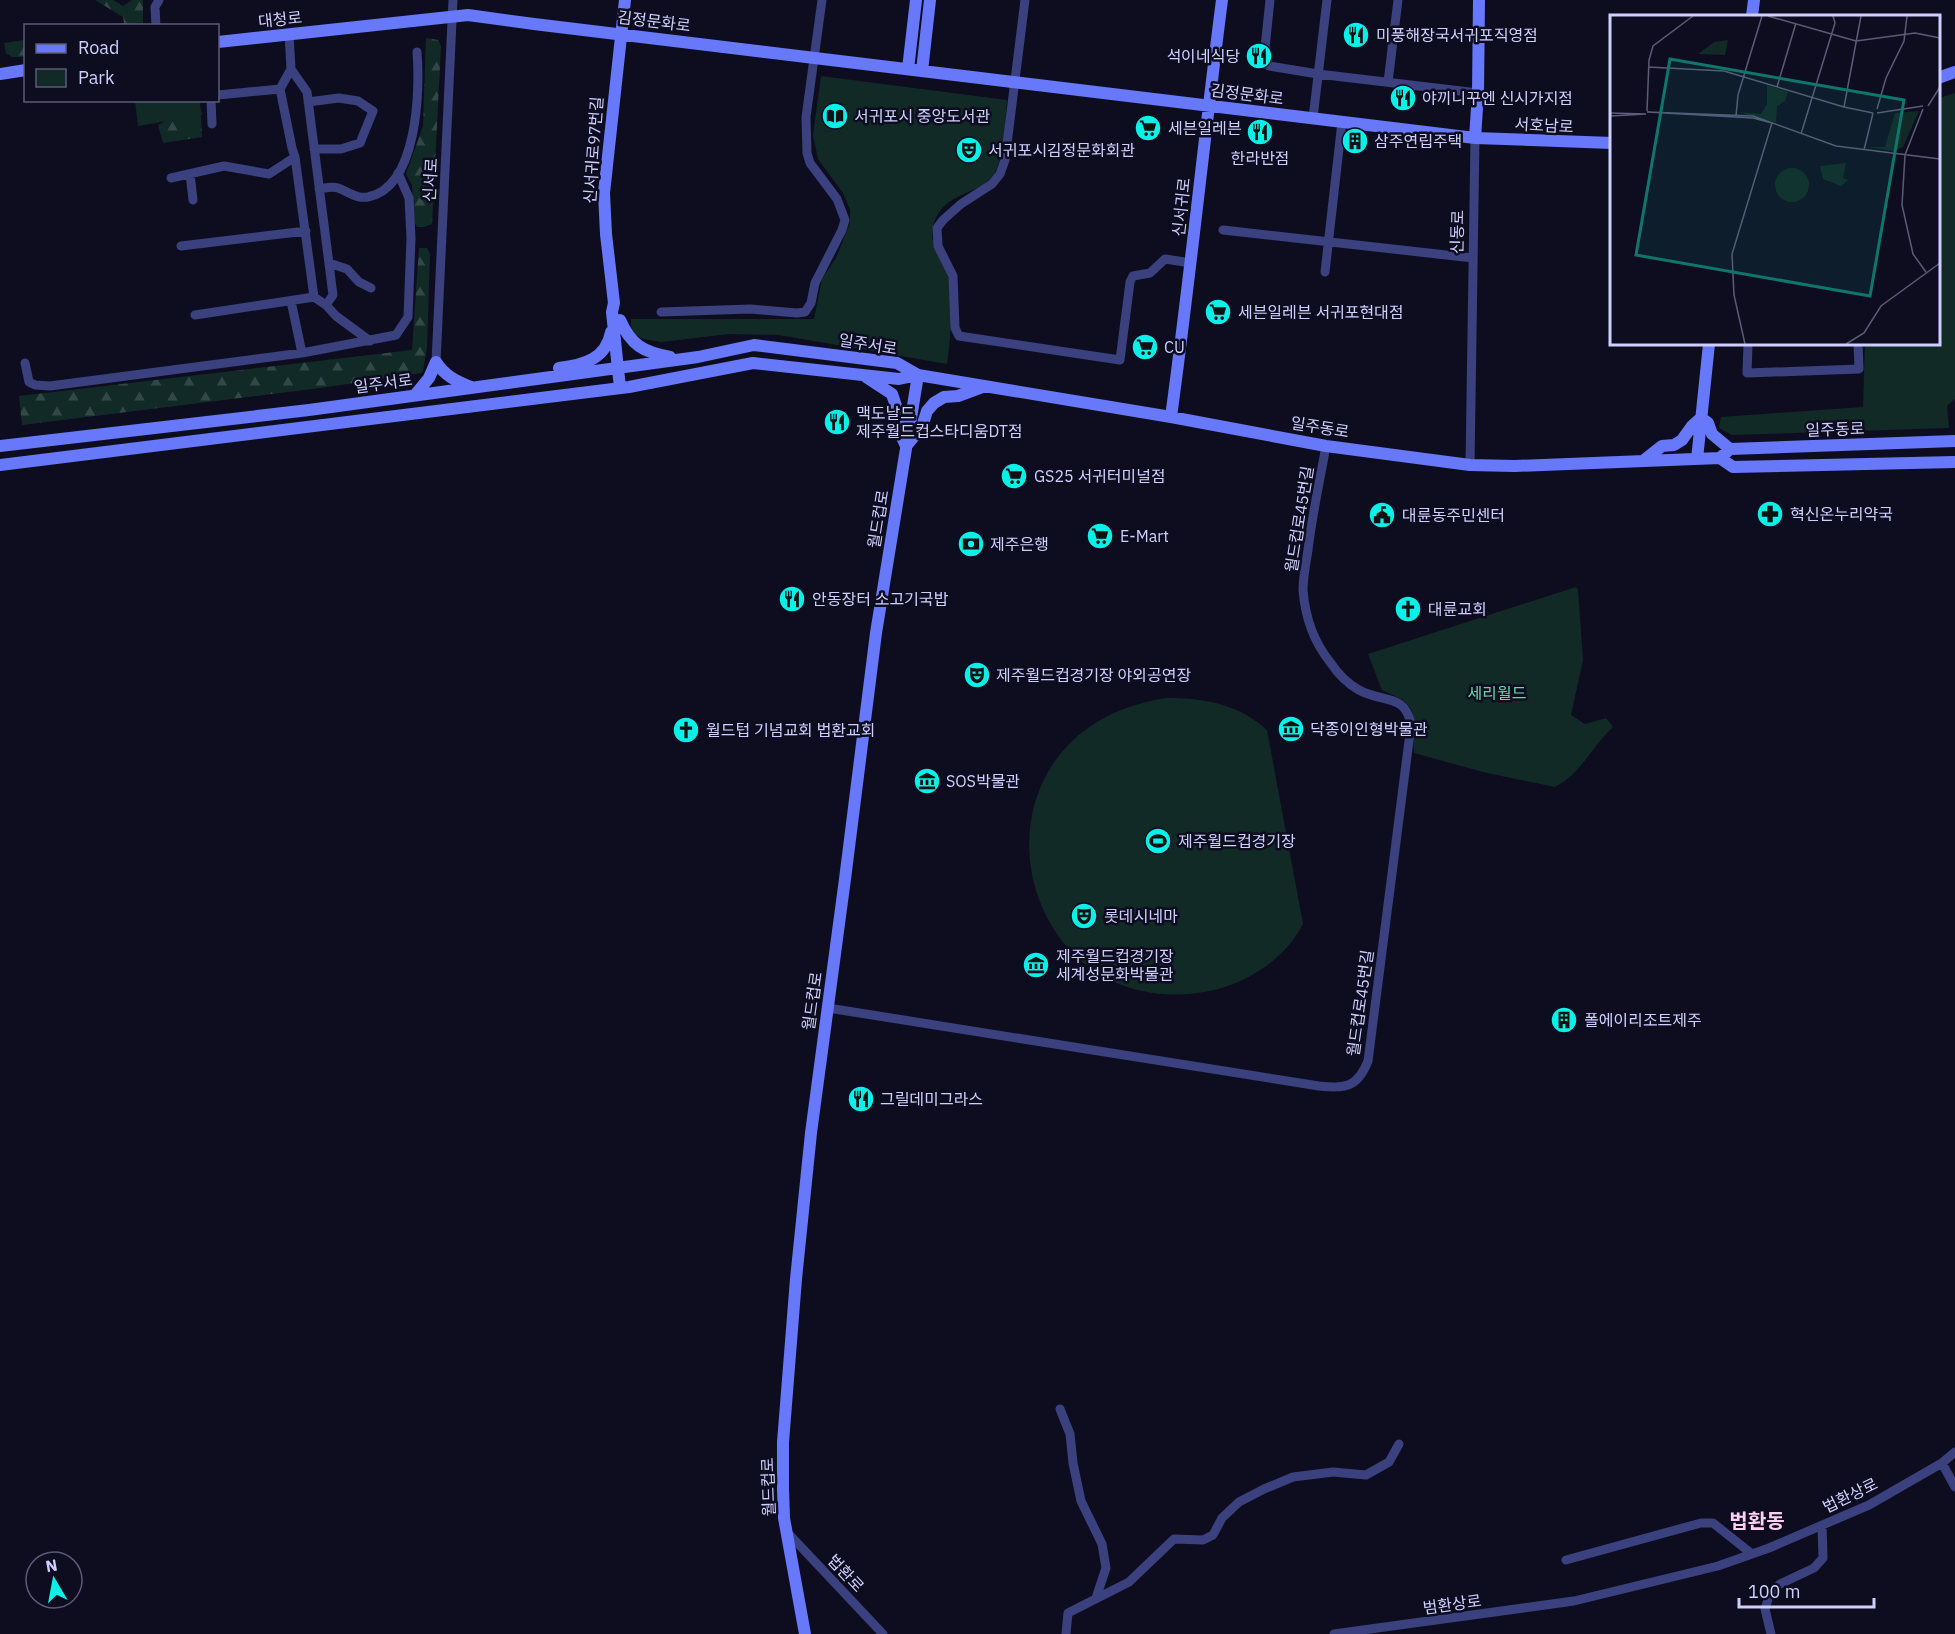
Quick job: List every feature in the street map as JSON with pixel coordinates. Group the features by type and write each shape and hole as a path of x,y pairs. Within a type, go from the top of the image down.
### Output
{"main road":[{"name":"신서귀로97번길","path":"624,388 616,321 612,312 614,303 604,193 625,0"},
{"path":"908,69 916,0"},
{"path":"922,71 930,0"},
{"name":"신서귀로","path":"1171,417 1222,0"},
{"name":"신동로","path":"1475,138 1479,0"},
{"path":"1752,15 1754,0"},
{"name":"김정문화로","path":"453,16 468,15 1475,138"},
{"name":"대청로","path":"219,42 453,16"},
{"path":"0,75 24,70"},
{"path":"1940,77 1955,72"},
{"name":"서호남로","path":"1475,138 1610,143"},
{"path":"616,321 632,341 643,350 671,357 698,357"},
{"path":"534,379 549,369 568,367 590,360 604,352 616,321"},
{"name":"일주서로","path":"0,446 309,410 698,357 754,345 897,363 918,375"},
{"path":"1697,459 1709,345"},
{"path":"436,362 452,379 472,388"},
{"path":"415,395 429,378 436,362"},
{"name":"일주서로","path":"0,465 624,388 753,363 899,379 918,375"},
{"path":"862,374 892,394 900,432 906,446 922,427 927,411 934,403 944,397 958,396 986,386"},
{"name":"일주동로","path":"918,375 1171,417 1326,446 1470,465 1515,466 1720,458 1733,467 1955,462"},
{"name":"월드컵로","path":"805,1634 787,1532 783,1489 783,1442 788,1384 811,1133 876,633 918,375"},
{"path":"1701,418 1708,423 1712,434 1730,448 1720,458"},
{"path":"1643,461 1662,446 1674,445 1682,440 1701,418"},
{"name":"일주동로","path":"1730,448 1955,441"}],"street":[{"path":"156,24 155,7 159,0"},
{"name":"신서로","path":"436,362 453,0"},
{"path":"661,312 750,309 797,313 805,312 811,303 815,283 845,225 837,199 810,164 807,153 806,117 822,0"},
{"path":"1025,0 1005,160 1000,174 989,188 961,204 943,219 937,228 938,246 953,276 955,328 959,336 1120,360 1131,279 1136,275 1150,273 1165,260 1191,263"},
{"path":"1270,0 1264,54 1266,63 1276,68 1478,93"},
{"path":"1313,118 1326,0"},
{"path":"1388,82 1398,0"},
{"path":"289,34 291,69 307,92 333,295 326,305"},
{"path":"319,189 338,188 358,198 370,197 393,182 404,163 416,120 420,82 417,52"},
{"path":"291,69 280,89 295,157 314,297"},
{"path":"219,95 280,89"},
{"path":"308,102 339,98 358,101 373,111 360,143 341,149 314,149"},
{"path":"211,102 212,124"},
{"path":"1325,272 1342,122"},
{"name":"신동로","path":"1470,465 1475,138"},
{"path":"171,178 224,166 269,174 295,157"},
{"path":"25,363 28,382 50,386 302,353 396,335 408,317 411,238 409,198 398,173"},
{"path":"190,174 193,200"},
{"path":"1223,230 1473,258"},
{"path":"181,246 306,231"},
{"path":"329,263 346,269 359,282 371,288"},
{"path":"195,315 314,297 370,341"},
{"path":"291,300 302,353"},
{"path":"1748,345 1747,373 1858,369 1858,345"},
{"name":"월드컵로45번길","path":"828,1008 1318,1086 1342,1088 1349,1086 1361,1075 1368,1061 1411,725 1408,713 1401,704 1361,692 1341,678 1322,653 1307,618 1303,589 1304,576 1326,446"},
{"path":"1060,1409 1070,1434 1081,1501 1102,1544 1106,1568 1096,1598"},
{"path":"1066,1634 1068,1612 1129,1582 1174,1539 1203,1540 1213,1535 1222,1518 1239,1502 1293,1477 1332,1472 1366,1475 1389,1462 1399,1444"},
{"name":"법환상로","path":"1574,1602 1718,1566 1752,1554 1869,1505 1942,1463 1955,1452"},
{"path":"1942,1463 1955,1487"},
{"path":"1566,1560 1701,1523 1713,1523 1752,1554"},
{"path":"1771,1634 1765,1609 1770,1593 1780,1584 1814,1568 1823,1558 1821,1525"},
{"name":"법환로","path":"787,1532 883,1634"},
{"name":"범환상로","path":"1334,1634 1574,1602"}],"green space":[{"path":"95,0 113,0 123,6 132,0 143,0 143,24 116,24 124,23 123,17"},
{"path":"426,38 438,40 441,46 432,224 417,227 414,222 412,185 406,174 423,126"},
{"path":"24,40 24,57 12,57 6,53 4,43"},
{"path":"821,76 1007,100 1003,147 995,172 981,186 953,199 945,206 933,227 933,241 948,271 950,288 951,321 947,364 779,335 729,334 661,342 643,339 634,334 631,319 814,319 822,279 836,258 850,223 850,210 843,193 818,159 813,135"},
{"path":"1955,93 1955,399 1947,406 1949,428 1732,435 1719,428 1721,417 1863,407 1865,345 1940,345 1940,98"},
{"path":"135,102 199,102 202,115 138,126"},
{"path":"188,102 200,102 202,137 163,143 158,125 185,110"},
{"path":"419,248 427,248 430,254 427,347 421,373 320,388 22,425 19,396 412,350"},
{"name":"세리월드","path":"1576,587 1583,660 1571,715 1585,724 1606,718 1613,727 1572,775 1555,787 1487,773 1414,753 1412,710 1403,700 1382,690 1368,654"},
{"name":"제주월드컵경기장","path":"1166,698 1194,699 1233,708 1267,730 1303,924 1286,948 1264,968 1238,982 1210,991 1142,991 1088,966 1051,924 1032,872 1032,816 1053,764 1097,722"}],"place":[{"name":"미풍해장국서귀포직영점","path":"1356,35"},
{"name":"석이네식당","path":"1259,56"},
{"name":"야끼니꾸엔 신시가지점","path":"1403,98"},
{"name":"서귀포시 중앙도서관","path":"835,116"},
{"name":"세븐일레븐","path":"1148,128"},
{"name":"한라반점","path":"1260,132"},
{"name":"삼주연립주택","path":"1355,141"},
{"name":"서귀포시김정문화회관","path":"969,150"},
{"name":"세븐일레븐 서귀포현대점","path":"1218,312"},
{"name":"CU","path":"1145,347"},
{"name":"맥도날드 제주월드컵스타디움DT점","path":"837,422"},
{"name":"GS25 서귀터미널점","path":"1014,476"},
{"name":"혁신온누리약국","path":"1770,514"},
{"name":"대륜동주민센터","path":"1382,515"},
{"name":"E-Mart","path":"1100,536"},
{"name":"제주은행","path":"971,544"},
{"name":"안동장터 소고기국밥","path":"792,599"},
{"name":"대륜교회","path":"1408,609"},
{"name":"제주월드컵경기장 야외공연장","path":"977,675"},
{"name":"닥종이인형박물관","path":"1291,729"},
{"name":"월드텁 기념교회 법환교회","path":"686,730"},
{"name":"SOS박물관","path":"927,781"},
{"name":"제주월드컵경기장","path":"1158,841"},
{"name":"롯데시네마","path":"1084,916"},
{"name":"제주월드컵경기장 세계성문화박물관","path":"1036,965"},
{"name":"폴에이리조트제주","path":"1564,1020"},
{"name":"그릴데미그라스","path":"861,1099"}],"district":[{"name":"법환동","path":"1757,1521"}]}
